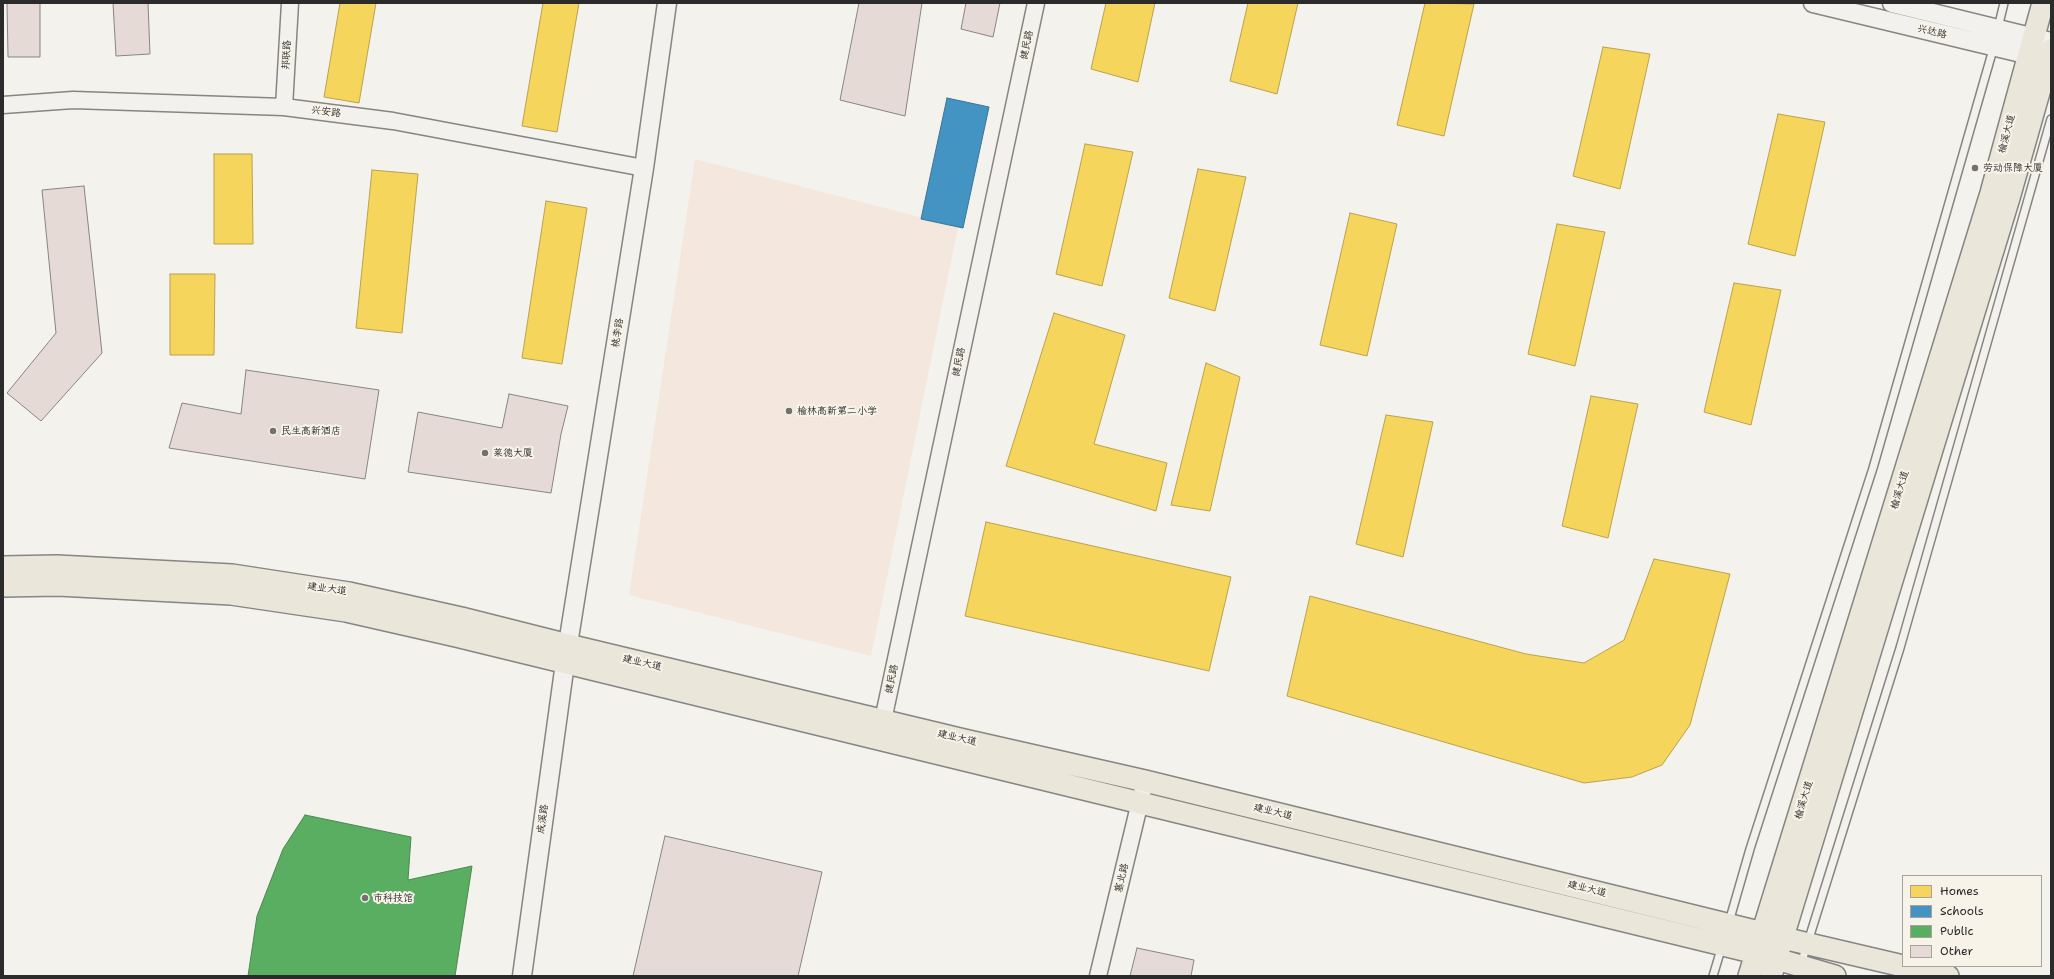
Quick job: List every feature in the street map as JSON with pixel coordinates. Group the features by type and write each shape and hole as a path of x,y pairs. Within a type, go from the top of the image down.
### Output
{"main road":[{"name":"桃李路","path":"567,654 644,168 667,3"},
{"name":"兴达路","path":"1813,3 1996,38"},
{"name":"兴达路","path":"1892,3 1996,38 2044,51"},
{"name":"榆溪大道","path":"1774,967 2009,198 2044,51 2043,3"},
{"name":"榆溪大道","path":"1749,976 1991,193 2044,51"},
{"name":"建业大道","path":"3,567 57,566 232,576 350,593 461,618 567,654 1140,802 1725,934 1763,932 1902,966"},
{"name":"建业大道","path":"3,586 58,585 231,594 346,610 567,654 883,720 1145,781 1725,934 1756,953 1774,967 1835,976"},
{"name":"成溪路","path":"522,976 567,654"},
{"name":"建业大道","path":"1908,967 1948,976"}],"street":[{"name":"邦联路","path":"284,107 290,3"},
{"name":"健民路","path":"883,720 1036,3"},
{"name":"兴安路","path":"3,105 73,100 284,107 393,121 644,168"},
{"name":"塞北路","path":"1098,976 1145,781"}],"lane":[{"path":"1713,976 1750,849 1873,468 1996,38 2004,3"},
{"path":"1799,971 1900,648 2051,119"}],"shaded area":[{"name":"榆林高新第二小学","path":"695,159 958,227 871,656 629,595"}],"building: Homes":[{"path":"340,3 376,3 359,103 324,97"},
{"path":"543,3 579,3 557,132 522,126"},
{"path":"1106,3 1155,3 1138,82 1091,69"},
{"path":"1248,3 1298,3 1277,94 1230,81"},
{"path":"1425,3 1474,4 1444,136 1397,125"},
{"path":"1603,47 1650,54 1620,189 1573,176"},
{"path":"1778,114 1825,122 1795,256 1748,244"},
{"path":"1085,144 1133,152 1102,286 1056,274"},
{"path":"214,154 252,154 253,244 214,244"},
{"path":"1198,169 1246,177 1215,311 1169,298"},
{"path":"372,170 418,174 402,333 356,328"},
{"path":"546,201 587,208 562,364 522,358"},
{"path":"1350,213 1397,224 1367,356 1320,345"},
{"path":"1557,224 1605,232 1575,366 1528,354"},
{"path":"170,274 215,274 214,355 170,355"},
{"path":"1734,283 1781,290 1751,425 1704,412"},
{"path":"1054,313 1125,335 1094,444 1167,463 1156,511 1006,466"},
{"path":"1206,363 1240,377 1210,511 1171,505"},
{"path":"1591,396 1638,404 1608,538 1562,526"},
{"path":"1386,415 1433,422 1403,557 1356,544"},
{"path":"986,522 1231,577 1209,671 965,616"},
{"path":"1654,559 1730,574 1690,725 1662,765 1632,777 1584,783 1287,696 1310,596 1526,654 1584,663 1624,640"}],"building: Schools":[{"path":"947,98 989,107 963,228 921,219"}],"building: Public":[{"name":"市科技馆","path":"305,815 411,837 408,880 472,866 455,976 248,976 257,916 283,849"}],"building: Other":[{"path":"7,3 40,3 40,57 8,57"},
{"path":"113,3 148,3 150,54 116,56"},
{"path":"859,3 922,3 905,116 840,100"},
{"path":"966,3 1000,3 993,37 961,29"},
{"path":"84,186 102,353 41,421 7,393 56,333 42,190"},
{"name":"民生高新酒店","path":"246,370 379,390 365,479 169,448 182,403 241,414"},
{"name":"莱德大厦","path":"509,394 568,406 561,434 551,493 408,472 418,412 502,428"},
{"path":"665,836 822,872 798,976 633,976"},
{"path":"1137,948 1194,960 1191,976 1130,976"}],"place":[{"name":"劳动保障大厦","path":"1975,168"},
{"name":"榆林高新第二小学","path":"789,411"},
{"name":"民生高新酒店","path":"273,431"},
{"name":"莱德大厦","path":"485,453"},
{"name":"市科技馆","path":"365,898"}]}
